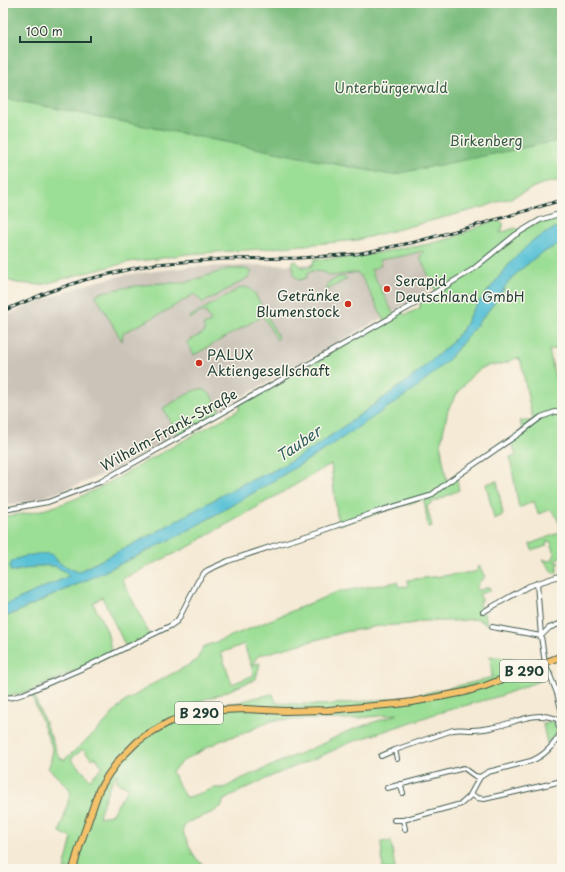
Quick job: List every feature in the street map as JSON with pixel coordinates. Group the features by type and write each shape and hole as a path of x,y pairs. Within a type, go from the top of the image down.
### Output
{"main road":[{"name":"B 290","path":"73,869 99,790 108,775 119,760 137,742 169,722 188,715 222,710 328,710 397,704 445,696 485,686 562,656"}],"street":[{"name":"Wilhelm-Frank-Straße","path":"3,509 48,502 100,482 436,292 472,270 515,235 529,226 540,220 562,213"},
{"path":"3,698 23,694 90,665 170,626 179,618 198,581 205,572 212,568 228,560 319,532 369,514 430,496 541,417 562,411"},
{"path":"483,612 529,586 562,575"},
{"path":"537,583 541,636 545,663 557,693 562,713"},
{"path":"541,636 549,628 562,623"},
{"path":"492,627 541,636"},
{"path":"557,693 562,692"},
{"path":"381,756 460,728 472,730 491,728 528,717 539,716 560,718 558,726 562,730 553,745 538,758 488,772 480,777 469,797 461,804 402,820 394,820"},
{"path":"395,750 396,759"},
{"path":"387,788 464,768 474,776 480,777"},
{"path":"471,794 477,798 484,799 562,781"},
{"path":"400,784 403,793"},
{"path":"402,820 405,829"}],"shaded area":[{"path":"418,248 437,287 117,468 83,483 38,499 3,506 3,317 22,308 84,285 124,275 190,267 309,264 361,259"}],"green space":[{"name":"Unterbürgerwald","path":"3,3 562,3 562,140 391,175 3,98"},
{"name":"Birkenberg","path":"562,71 562,180 541,184 509,199 484,207 357,240 187,254 129,262 41,285 17,283 3,279 3,89"},
{"path":"562,213 562,226 555,228 531,242 511,262 472,311 463,329 448,346 410,379 319,444 296,458 271,472 242,484 151,535 78,572 59,563 53,555 15,571 34,567 53,566 70,576 3,606 3,516 18,515 46,509 73,500 99,488 239,410 240,402 385,321 361,276 357,273 331,276 324,272 312,271 308,273 306,278 299,280 294,276 292,261 296,261 301,267 311,267 315,259 357,257 411,246 415,247 452,238 495,220 503,223 500,233 515,228 521,231 529,226","holes":["423,251 420,257 436,292 420,301 420,308 405,315 402,311 394,315 371,270 381,265 379,260"]},
{"path":"562,242 562,348 549,350 562,409 562,524 560,525 555,514 550,510 538,514 534,501 519,508 510,457 516,456 511,439 523,431 520,421 534,421 521,362 518,358 498,365 491,365 482,368 473,374 456,395 448,410 441,442 442,455 447,482 456,476 459,490 431,503 427,507 432,526 428,527 424,499 338,525 331,464 192,545 122,579 150,636 126,647 102,597 93,603 107,631 112,654 32,691 59,757 64,760 95,733 123,703 153,684 196,661 203,647 337,592 397,582 399,587 406,587 408,586 407,580 475,572 479,566 485,577 479,582 476,589 480,590 489,587 490,591 479,594 482,599 478,605 485,607 483,612 487,625 478,619 422,621 410,624 379,626 345,632 260,655 252,665 260,663 256,679 211,698 195,703 199,705 236,703 273,694 276,703 322,705 409,697 492,677 490,656 512,659 519,664 545,663 549,671 546,672 547,678 500,696 438,713 349,743 234,794 223,801 222,806 213,812 186,823 183,829 184,835 194,856 207,869 64,869 72,838 60,832 71,791 48,768 53,750 30,691 3,698 3,618 89,579 182,534 248,496 449,359 492,306 507,282 537,256","holes":["244,644 254,675 232,684 221,653","398,714 348,731 224,788 215,788 189,797 185,797 172,772 183,761 210,746 271,721 349,719","83,749 92,759 95,757 103,767 90,779 71,759","117,774 117,782 121,785 129,787 111,815 99,817 111,784"]},
{"path":"228,269 246,269 252,272 249,277 203,303 194,294 166,311 123,333 122,341 96,296 103,292 128,287 161,283 184,283"},
{"path":"339,277 345,277 347,279 327,290 327,284"},
{"path":"243,287 250,289 255,294 279,338 277,340 263,316 194,355 187,342 205,332 203,325 211,322 206,312 201,312 190,319 189,317"},
{"path":"200,389 207,391 210,394 221,413 179,437 163,408 193,391"},
{"path":"497,481 503,515 494,519 486,484"},
{"path":"561,529 562,557 561,556 555,561 559,564 557,566 557,573 553,573 543,559 548,561 552,560 555,554 551,542 547,541 546,546 532,550 530,544 561,532"},
{"path":"549,720 554,722 557,730 554,738 552,737 547,744 543,724 547,724"},
{"path":"391,841 395,869 383,869 381,842"}],"water":[{"path":"562,226 562,242 537,256 508,282 492,306 449,359 418,387 326,449 182,534 89,579 3,618 3,606 69,576 64,571 53,566 39,566 10,571 10,564 14,560 35,554 50,554 58,562 78,572 151,535 242,484 271,472 319,444 410,379 448,346 463,329 472,311 511,262 532,241 555,228"}],"railway":[{"path":"3,311 48,292 84,280 155,264 224,259 299,258 356,254 415,242 562,200"}],"place":[{"name":"Serapid Deutschland GmbH","path":"387,289"},
{"name":"Getränke Blumenstock","path":"348,304"},
{"name":"PALUX Aktiengesellschaft","path":"199,363"}],"water label":[{"name":"Tauber","path":"299,444"}]}
